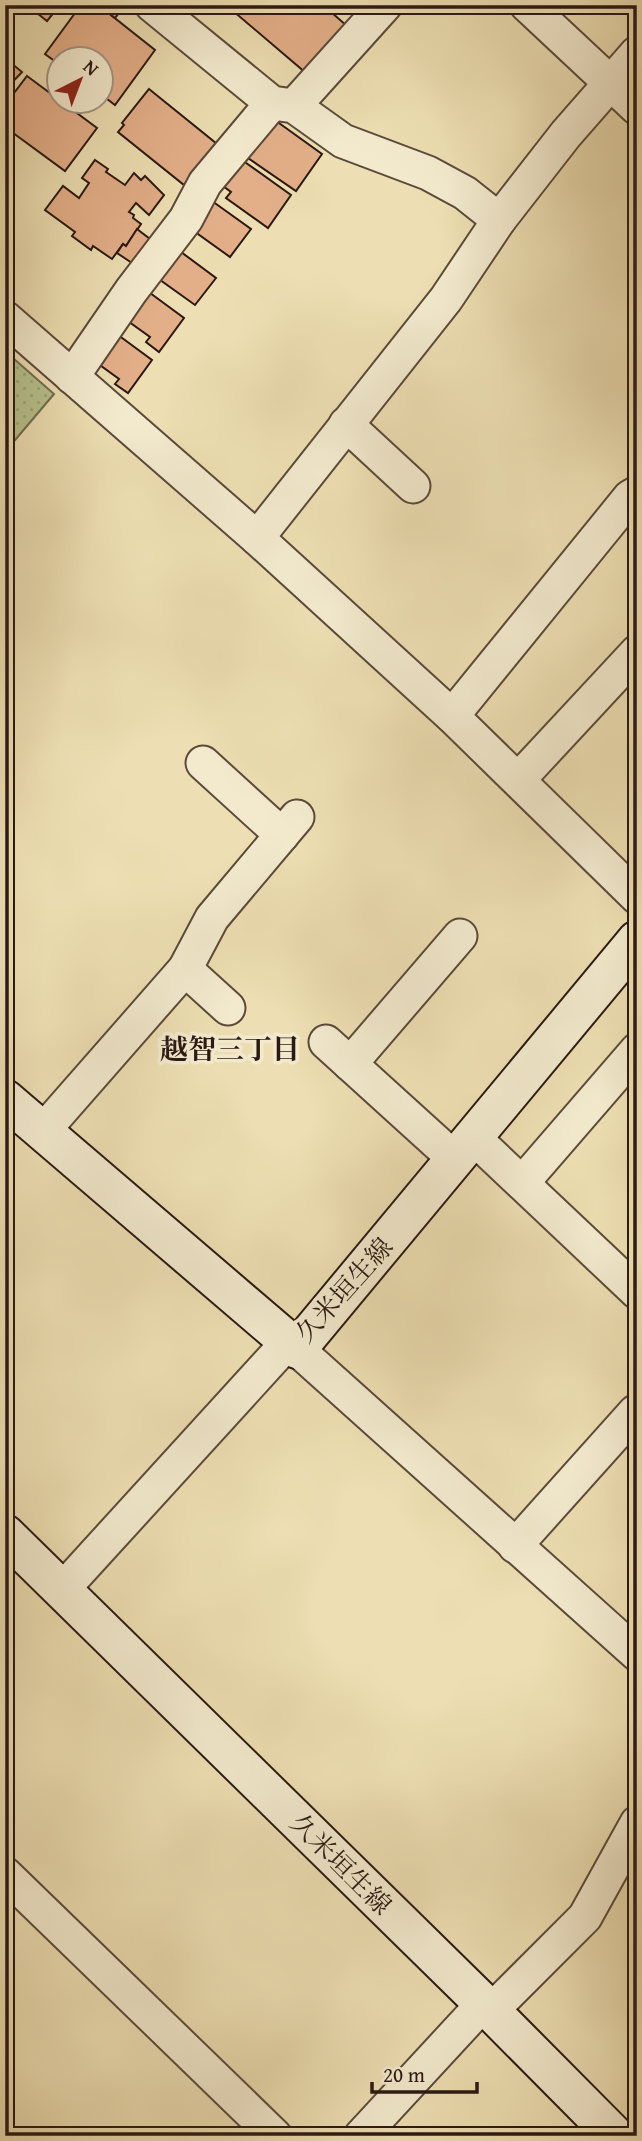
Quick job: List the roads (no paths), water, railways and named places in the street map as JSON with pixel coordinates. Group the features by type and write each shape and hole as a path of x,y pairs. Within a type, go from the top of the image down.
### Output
{"main road":[{"name":"久米垣生線","path":"5,1098 293,1345 465,1149 637,940"},
{"name":"久米垣生線","path":"5,1534 615,2136"}],"street":[{"path":"152,5 283,104 343,141 428,173 465,193 499,220"},
{"path":"72,377 131,291 186,219 205,183 385,5"},
{"path":"527,5 637,108"},
{"path":"257,538 446,299 499,220 566,134 637,53"},
{"path":"5,318 257,538 452,716 637,897"},
{"path":"346,424 413,486"},
{"path":"452,716 630,497 637,493"},
{"path":"518,780 637,652"},
{"path":"43,1130 185,969 212,918 289,826 203,763"},
{"path":"460,936 338,1053 465,1149 522,1182 637,1292"},
{"path":"185,969 228,1008"},
{"path":"522,1182 637,1050"},
{"path":"62,1590 293,1345 637,1654"},
{"path":"515,1546 635,1412"},
{"path":"361,2136 487,2007 585,1917 637,1823"},
{"path":"5,1874 275,2136"}],"district":[{"name":"越智三丁目","path":"230,1049"}]}
